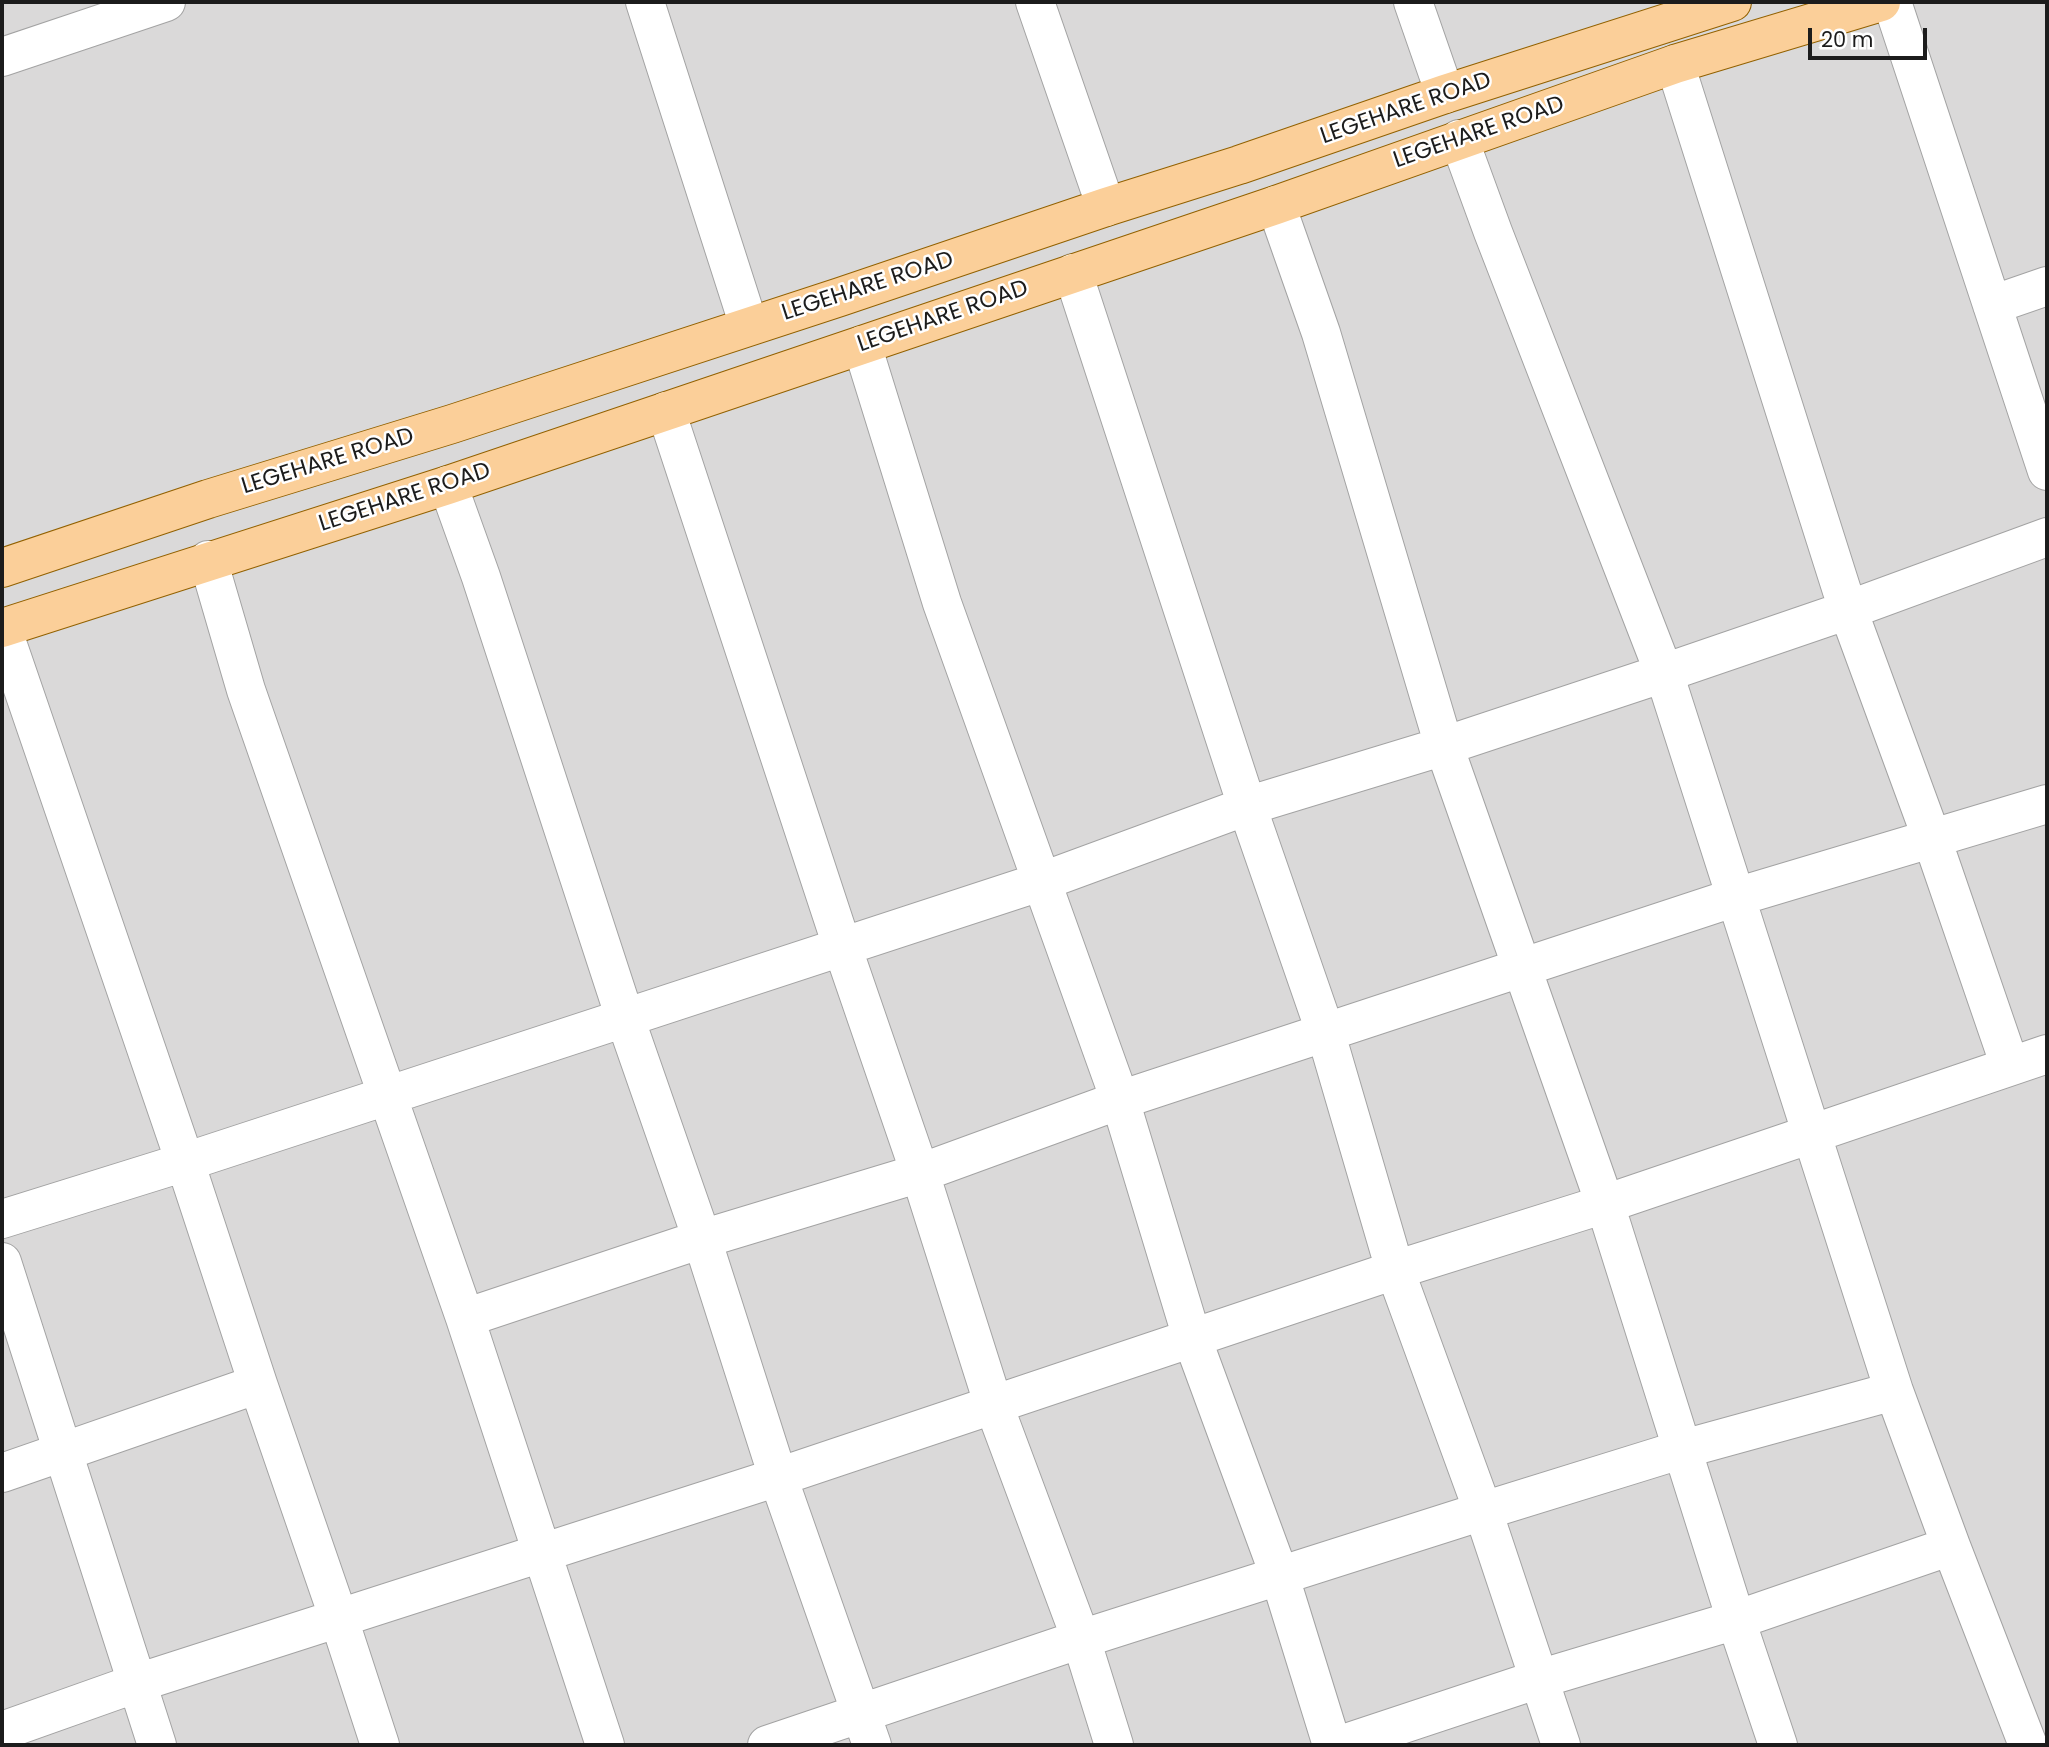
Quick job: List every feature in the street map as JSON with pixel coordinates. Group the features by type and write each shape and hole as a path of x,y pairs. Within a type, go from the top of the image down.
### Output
{"main road":[{"name":"LEGEHARE ROAD","path":"2,568 208,499 452,424 1166,188 1445,94 1663,12 1732,2"},
{"name":"LEGEHARE ROAD","path":"2,628 448,485 1276,205 1675,64 1881,2"},
{"path":"1166,188 1181,235"}],"street":[{"path":"2,57 166,2"},
{"path":"645,2 749,326"},
{"path":"1035,2 1106,207"},
{"path":"1413,2 1445,94"},
{"path":"1892,2 2047,471"},
{"path":"1675,64 1848,610 1932,839 2010,1066"},
{"path":"1459,139 1664,673 1894,1391 1951,1546 2034,1741"},
{"path":"1276,205 1321,333 1444,746 1605,1204 1778,1745"},
{"path":"1073,273 1247,806 1326,1034 1395,1270 1483,1511 1561,1745"},
{"path":"1992,305 2047,286"},
{"path":"862,345 942,603 1120,1100 1192,1338 1280,1577 1332,1745"},
{"path":"666,411 842,946 920,1173 993,1404 1081,1639 1114,1745"},
{"path":"448,485 625,1018 702,1239 778,1477 867,1730"},
{"path":"2,1219 186,1162 1043,881 1247,806 1444,746 1664,673 1848,610 2047,537"},
{"path":"208,560 246,690 465,1318 606,1745"},
{"path":"2,628 186,1162 380,1745"},
{"path":"465,1318 702,1239 920,1173 1120,1100 1736,897 2047,804"},
{"path":"2,1731 137,1683 778,1477 1395,1270 1605,1204 2047,1054"},
{"path":"2,1262 157,1745"},
{"path":"2,1473 258,1384"},
{"path":"767,1745 867,1730 1081,1639 1683,1449 1894,1391"},
{"path":"1340,1745 1539,1679 1736,1620 1951,1546"}],"shaded area":[{"path":"2,2 2047,2 2047,1745 2,1745"}]}
